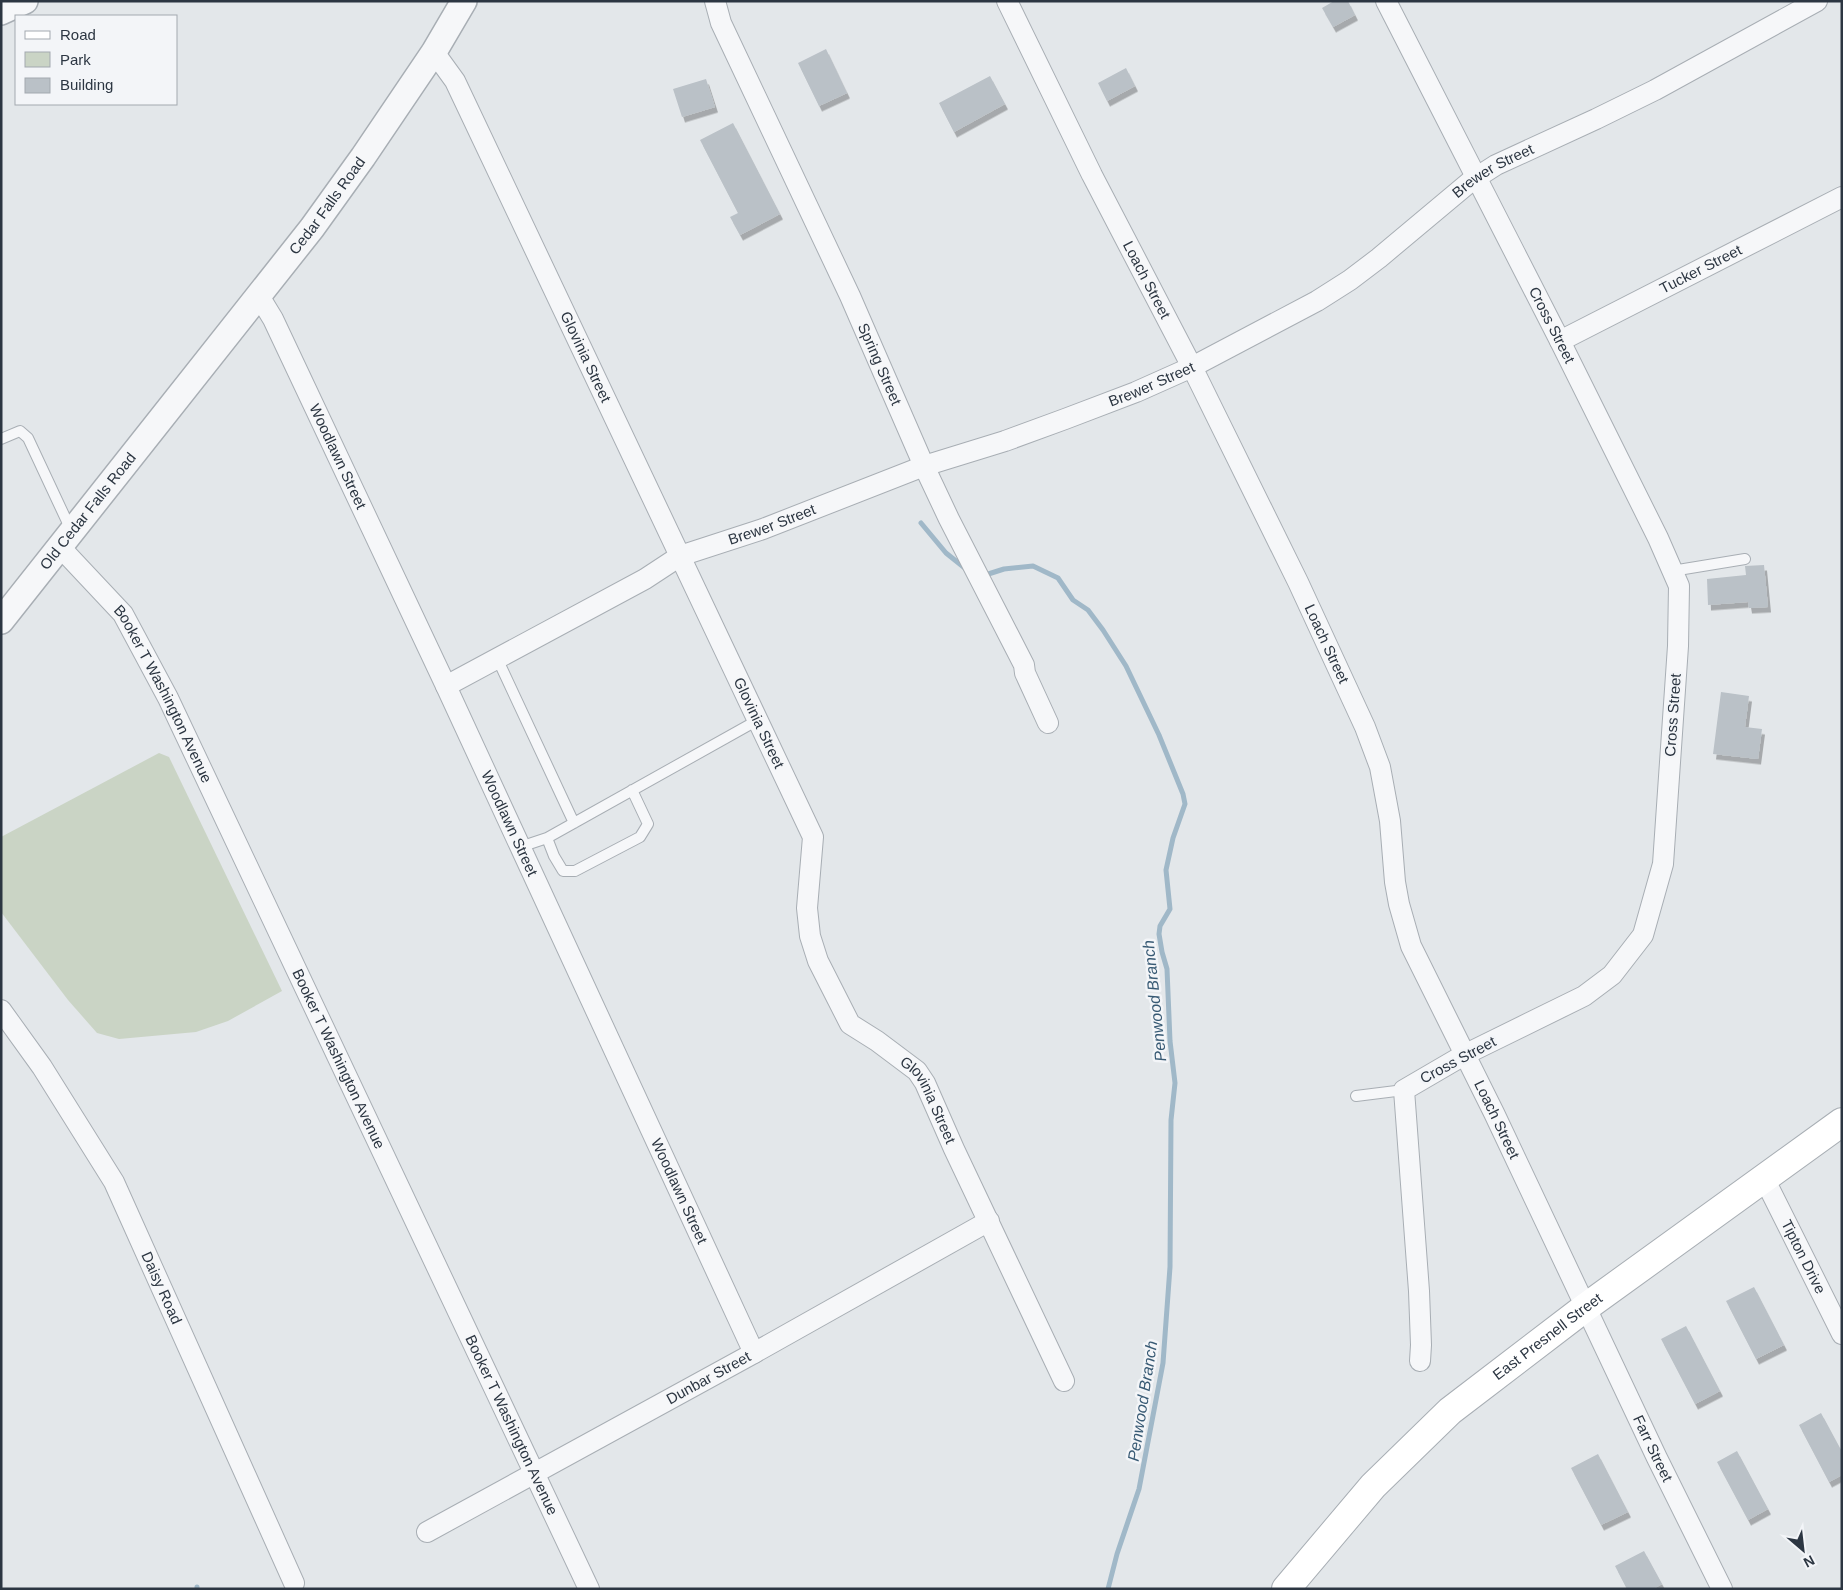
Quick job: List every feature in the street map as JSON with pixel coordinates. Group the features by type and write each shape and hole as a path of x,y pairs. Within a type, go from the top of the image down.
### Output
{"main road":[{"name":"East Presnell Street","path":"1286,1589 1373,1486 1450,1411 1586,1307 1842,1122"}],"street":[{"path":"1,12 25,1"},
{"name":"Cedar Falls Road","path":"175,401 259,296 352,173 434,52 464,1"},
{"name":"Spring Street","path":"715,1 721,23 850,296 924,466 1024,665 1025,673 1048,723"},
{"name":"Loach Street","path":"1007,1 1092,175 1192,367 1298,582 1373,746 1380,767 1390,821 1395,882 1399,904 1411,946 1494,1113 1586,1307"},
{"name":"Cross Street","path":"1386,1 1560,341 1658,538 1679,586 1678,646 1663,864 1643,935 1612,975 1584,996 1464,1055 1404,1090 1419,1291 1420,1361"},
{"name":"Brewer Street","path":"446,686 645,579 680,556 763,529 924,466 1005,441 1065,419 1136,392 1192,367 1350,280 1476,178 1496,165 1655,90 1817,1"},
{"name":"Glovinia Street","path":"434,52 455,81 517,216 813,837 807,908 810,936 818,961 850,1024 877,1041 917,1071 925,1083 1064,1381"},
{"name":"Tucker Street","path":"1560,341 1842,197"},
{"name":"Woodlawn Street","path":"259,296 272,318 446,686 754,1353"},
{"name":"Old Cedar Falls Road","path":"1,621 175,401"},
{"name":"Booker T Washington Avenue","path":"66,540 123,614 168,698 589,1589"},
{"name":"Daisy Road","path":"1,1010 42,1067 114,1182 294,1583"},
{"name":"Tipton Drive","path":"1764,1178 1842,1334"},
{"name":"Dunbar Street","path":"427,1532 754,1353 989,1221"},
{"name":"Farr Street","path":"1586,1307 1722,1589"}],"lane":[{"path":"1,439 20,431 28,438 66,540"},
{"path":"1672,571 1746,559"},
{"path":"497,658 574,823"},
{"path":"520,847 547,838 758,720"},
{"path":"547,838 554,856 563,871 575,871 640,837 648,824 632,790"},
{"path":"1356,1096 1404,1090"}],"green space":[{"path":"159,753 169,757 282,991 228,1021 196,1032 119,1039 97,1033 68,1000 1,912 1,837"}],"building":[{"path":"1334,1 1348,1 1355,15 1333,27 1322,8"},
{"path":"826,49 847,93 819,106 798,63"},
{"path":"1126,68 1135,86 1107,101 1098,83"},
{"path":"990,76 1005,104 954,132 939,103"},
{"path":"706,79 715,107 682,117 673,89"},
{"path":"733,123 780,214 740,235 730,217 738,213 700,140"},
{"path":"1764,565 1768,607 1749,608 1748,602 1708,605 1707,579 1746,575 1745,566"},
{"path":"1721,692 1749,696 1745,727 1762,729 1758,759 1713,754"},
{"path":"1754,1287 1784,1345 1756,1359 1726,1301"},
{"path":"1686,1326 1720,1391 1695,1404 1661,1339"},
{"path":"1821,1413 1842,1452 1842,1475 1829,1482 1799,1425"},
{"path":"1737,1451 1768,1509 1748,1520 1717,1462"},
{"path":"1598,1454 1628,1512 1601,1525 1571,1468"},
{"path":"1644,1551 1662,1584 1653,1589 1627,1589 1615,1566"}],"waterway":[{"name":"Penwood Branch","path":"921,523 946,553 966,569"},
{"name":"Penwood Branch","path":"982,576 1004,569 1033,566 1058,578 1073,600 1088,610 1126,666 1159,735 1183,794 1185,804 1173,838 1166,870 1170,909 1160,926 1159,934 1167,969 1170,1041 1175,1083 1171,1120 1170,1267 1163,1363 1139,1489 1117,1554 1108,1589"}]}
